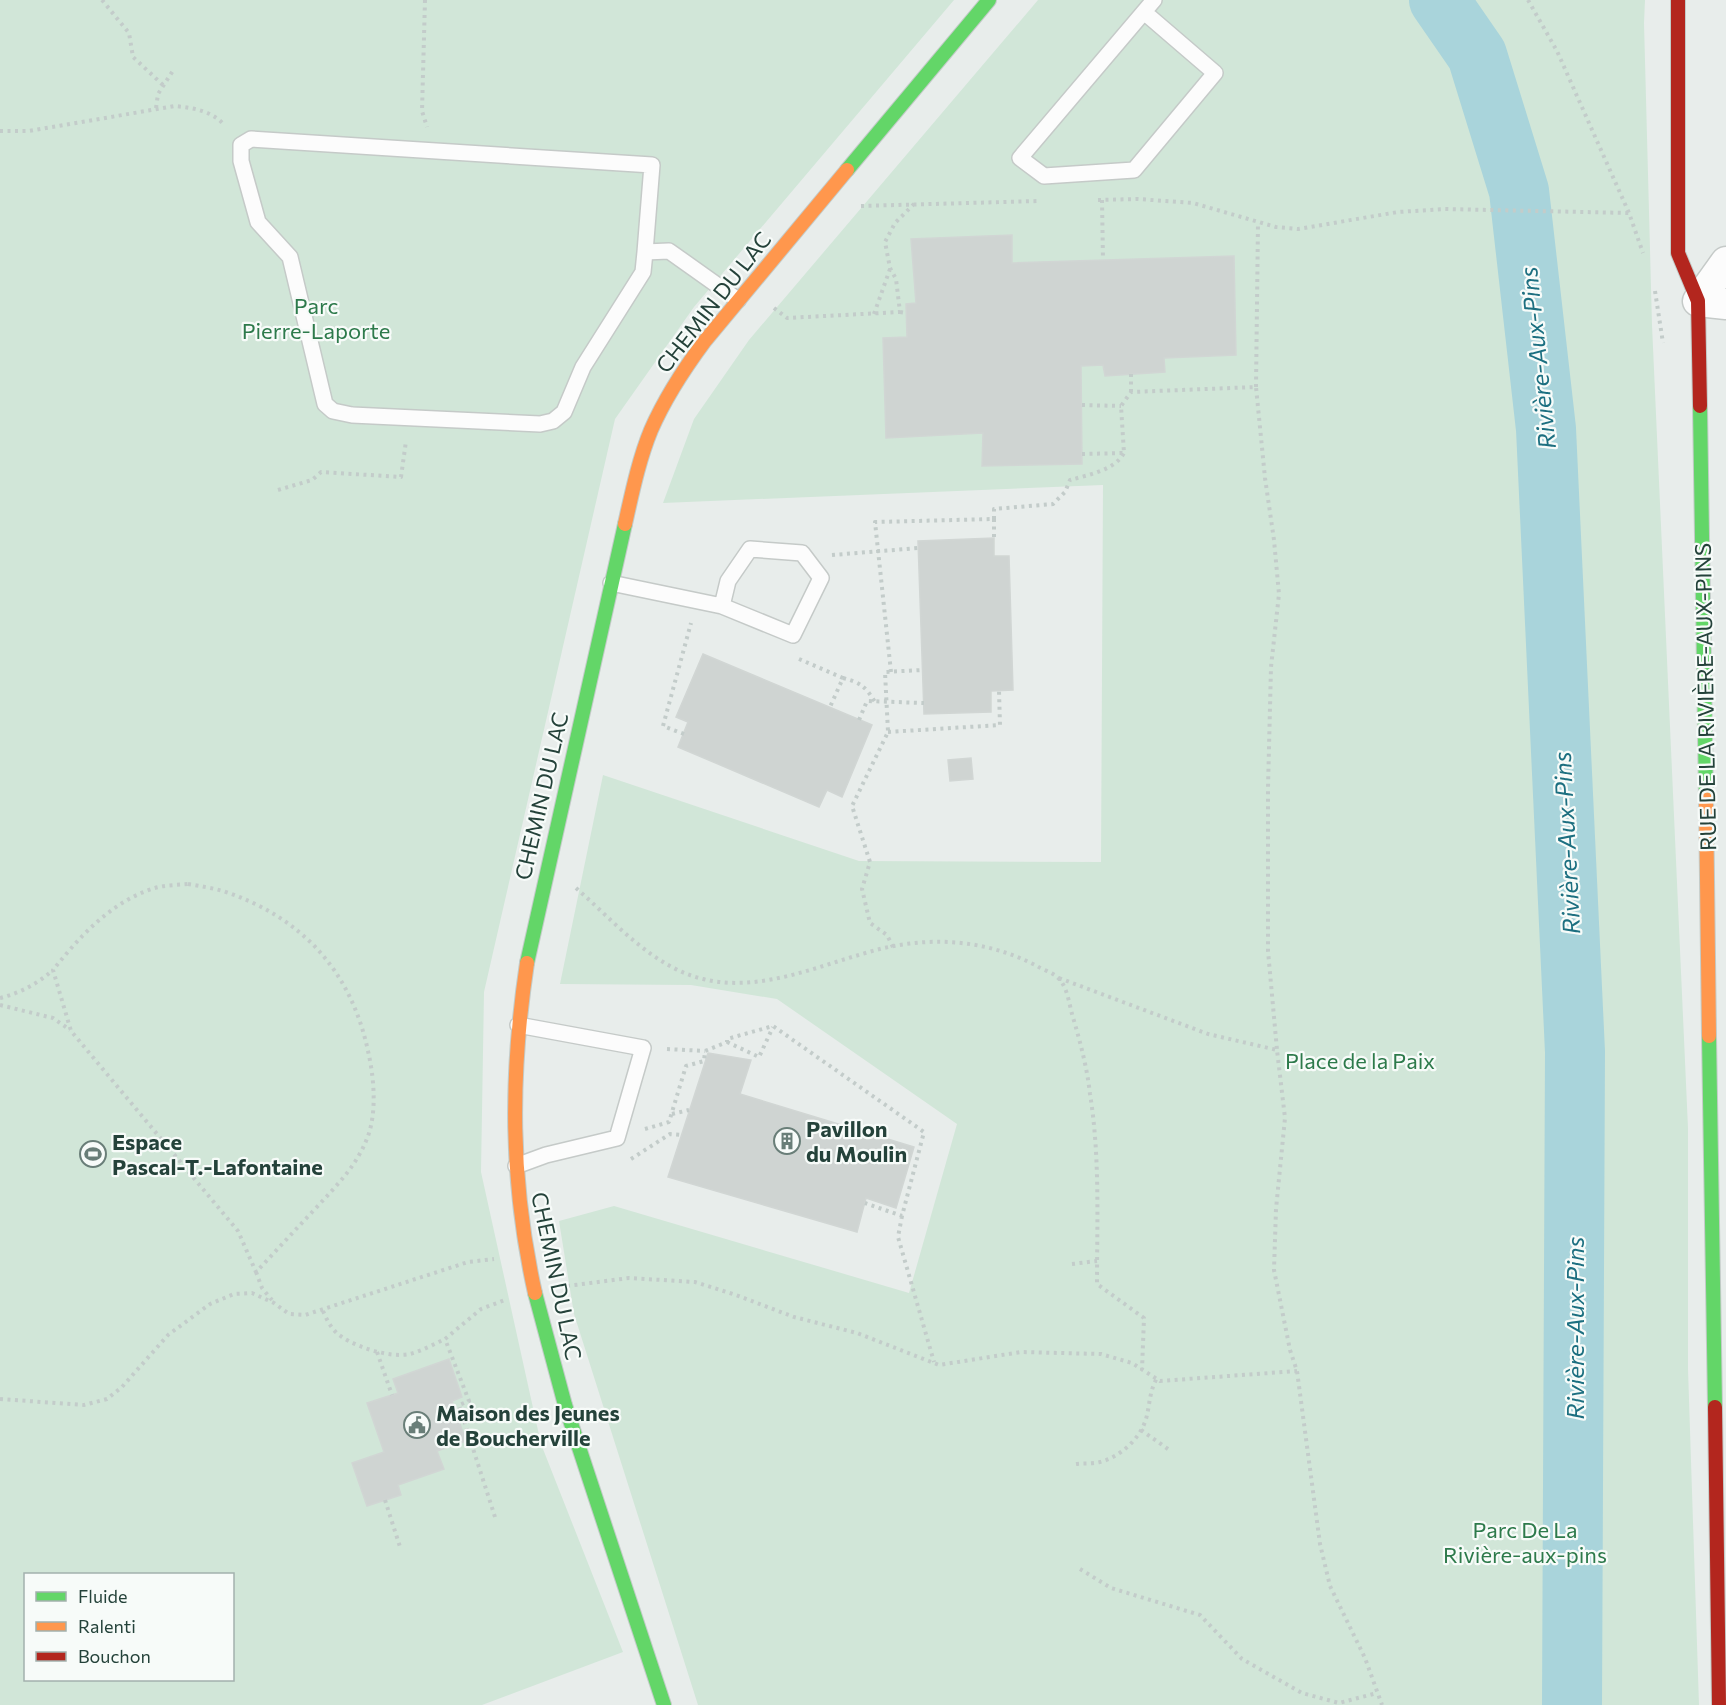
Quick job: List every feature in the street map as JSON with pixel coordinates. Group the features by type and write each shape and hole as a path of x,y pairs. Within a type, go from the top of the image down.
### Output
{"street":[{"name":"CHEMIN DU LAC","path":"664,1705 556,1375 540,1318 528,1254 518,1193 515,1112 519,1025 529,948 633,488 651,430 683,370 738,300 989,0"},
{"name":"RUE DE LA RIVIÈRE-AUX-PINS","path":"1678,0 1678,254 1712,302 1719,1130 1719,1705"},
{"path":"1712,302 1726,262"}],"lane":[{"path":"1144,12 1215,73 1134,170 1044,176 1020,158 1154,0"},
{"path":"252,139 434,150 652,165 642,272 583,367 564,412 553,421 540,424 352,416 333,411 325,404 290,257 258,222 241,161 241,145 252,139"},
{"path":"645,252 669,251 738,300"},
{"path":"611,583 722,606 793,635 821,578 802,554 750,549 728,581 722,606"},
{"path":"516,1166 546,1155 616,1138 643,1048 519,1025"}],"path":[{"path":"102,0 129,33 133,57 164,86"},
{"path":"425,0 422,111 434,150"},
{"path":"1528,0 1557,51 1629,213 1644,256"},
{"path":"156,109 158,94 174,69"},
{"path":"0,131 29,131 175,106 196,108 219,118 241,145"},
{"path":"1094,200 1138,199 1193,203 1276,227 1298,229 1398,212 1445,209 1629,213"},
{"path":"1102,200 1103,260"},
{"path":"854,207 1042,201"},
{"path":"900,312 896,279 890,268 885,242 895,223 914,204"},
{"path":"1258,222 1256,387 1278,594 1271,667 1268,951 1285,1118 1276,1209 1274,1270 1290,1350 1297,1371 1320,1544 1330,1586 1365,1658 1382,1705"},
{"path":"874,314 890,268"},
{"path":"771,306 787,318 906,313"},
{"path":"994,538 994,509 1053,504 1065,492 1070,480 1097,472 1120,461 1124,453 1121,406 1131,392 1131,375"},
{"path":"1131,392 1256,387"},
{"path":"1082,405 1121,406"},
{"path":"278,490 312,480 321,472 401,477 409,418"},
{"path":"1082,454 1124,453"},
{"path":"891,672 875,522 994,519"},
{"path":"805,557 918,548"},
{"path":"684,734 663,726 691,622"},
{"path":"893,947 887,935 870,923 862,889 870,862 852,806 888,732 885,672 922,670"},
{"path":"843,678 867,688 875,702"},
{"path":"888,732 1000,725 999,691"},
{"path":"859,720 867,701 924,703"},
{"path":"0,998 35,985 53,970 76,941 100,919 133,897 156,888 188,884 223,891 268,910 298,930 332,965 349,993 365,1036 372,1069 373,1102 368,1134 354,1166 256,1272"},
{"path":"572,885 647,951 675,969 704,980 738,982 771,980 893,947 932,940 976,945 1019,957 1058,977 1208,1034 1277,1050"},
{"path":"53,970 71,1031"},
{"path":"1058,977 1066,992 1081,1045 1091,1094 1094,1131 1097,1284 1144,1318 1142,1370"},
{"path":"0,1005 53,1018 71,1031 238,1231 262,1288 274,1303"},
{"path":"643,1048 705,1051 727,1040 773,1026"},
{"path":"727,1042 759,1057 773,1026"},
{"path":"773,1026 924,1132 898,1237 934,1363"},
{"path":"681,1135 670,1134 632,1160 616,1138 669,1122 687,1066 704,1061 705,1051"},
{"path":"672,1115 689,1110"},
{"path":"865,1203 902,1216"},
{"path":"0,1399 84,1405 107,1399 122,1387 168,1335 210,1304 234,1294 252,1293 274,1303 289,1314 305,1315 468,1262 528,1254"},
{"path":"1072,1264 1097,1261"},
{"path":"563,1287 629,1278 695,1282 794,1317 857,1333 939,1365 1021,1352 1101,1354 1132,1363 1160,1381 1297,1371"},
{"path":"323,1311 330,1326 341,1337 376,1351 409,1354 445,1339 481,1309 506,1300"},
{"path":"445,1339 469,1401 455,1409"},
{"path":"376,1351 392,1395"},
{"path":"1076,1464 1100,1462 1120,1453 1137,1438 1146,1419 1151,1389 1157,1378"},
{"path":"459,1405 495,1517"},
{"path":"1141,1430 1168,1449"},
{"path":"385,1500 401,1550"},
{"path":"1080,1569 1111,1588 1200,1615 1242,1659 1302,1692 1339,1702 1377,1694"}],"green space":[{"name":"Parc Pierre-Laporte","path":"0,0 954,0 694,307 615,419 484,992 481,1172 541,1444 623,1652 482,1705 0,1705"},
{"name":"Place de la Paix","path":"1038,0 1645,0 1652,325 1688,1128 1688,1369 1699,1705 698,1705 574,1314 559,1221 614,1206 909,1293 957,1124 777,999 691,985 560,984 603,775 859,861 1101,862 1103,485 663,503 694,419 749,340"}],"building":[{"path":"1012,235 1012,263 1234,256 1236,355 1164,358 1165,372 1105,376 1103,365 1081,366 1082,464 982,466 983,433 886,438 883,338 907,337 906,304 916,303 911,239"},
{"path":"994,538 994,556 1009,556 1013,690 991,691 991,712 924,714 918,541"},
{"path":"703,654 872,725 842,797 827,790 819,807 678,747 688,722 676,717"},
{"path":"971,758 973,779 950,781 948,760"},
{"name":"Pavillon du Moulin","path":"708,1053 751,1060 740,1094 914,1147 896,1208 866,1198 857,1232 668,1177"},
{"name":"Maison des Jeunes de Boucherville","path":"449,1359 462,1397 452,1401 466,1441 437,1451 444,1469 398,1485 401,1495 367,1506 352,1463 384,1452 367,1403 398,1393 393,1379"}],"waterway":[{"name":"Rivière-Aux-Pins","path":"1439,0 1477,55 1519,191 1546,429 1575,1052 1572,1705"}],"traffic: fast":[{"path":"847,170 989,0"},
{"path":"1700,406 1706,799"},
{"path":"527,963 625,524"},
{"path":"1709,1036 1715,1407"},
{"path":"535,1293 565,1405 664,1705"}],"traffic: slow":[{"path":"625,524 647,441 656,418 675,384 704,342 847,170"},
{"path":"1706,799 1709,1036"},
{"path":"527,963 518,1046 515,1128 521,1210 535,1293"}],"traffic: jam":[{"path":"1678,0 1678,253 1698,301 1700,406"},
{"path":"1715,1407 1719,1705"}],"place":[{"name":"Pavillon du Moulin","path":"787,1141"},
{"name":"Espace Pascal-T.-Lafontaine","path":"93,1154"},
{"name":"Maison des Jeunes de Boucherville","path":"417,1425"}],"park label":[{"name":"Parc De La Rivière-aux-pins","path":"1525,1542"}]}
